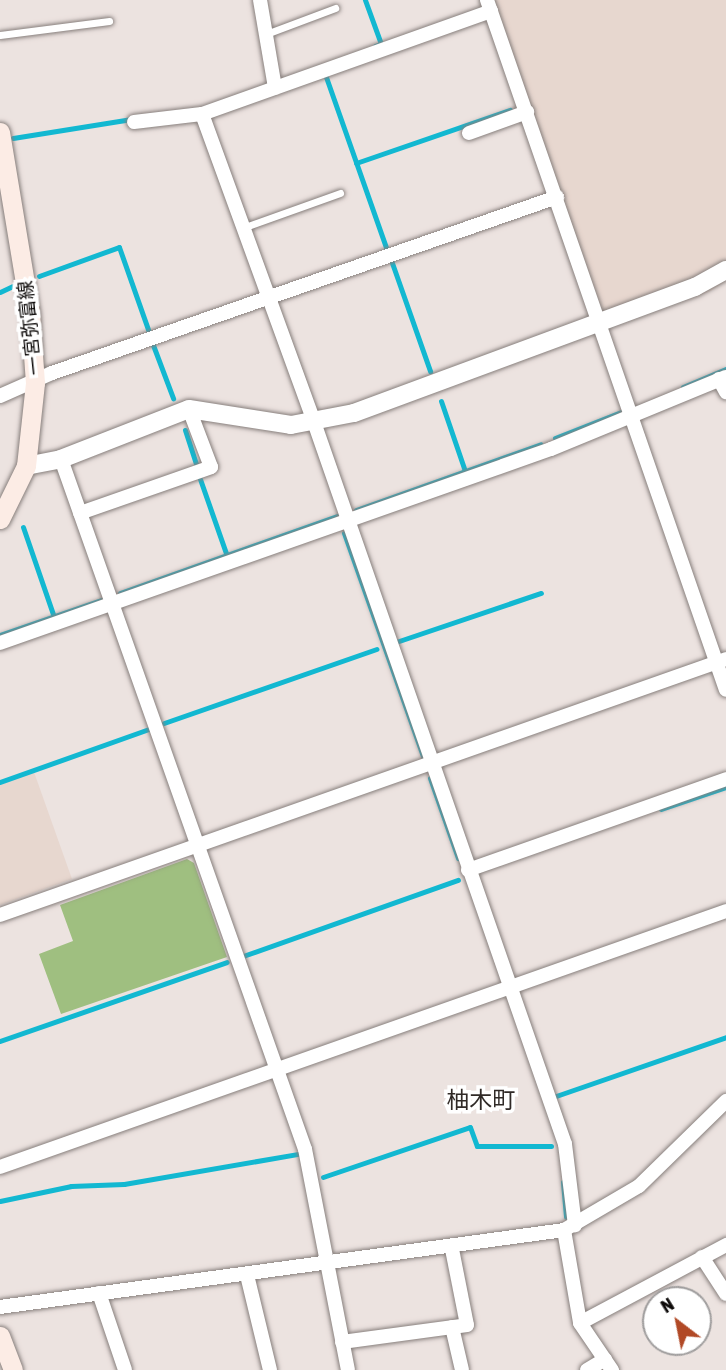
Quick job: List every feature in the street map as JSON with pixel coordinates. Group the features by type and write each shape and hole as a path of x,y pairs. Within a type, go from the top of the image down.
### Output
{"main road":[{"name":"一宮弥富線","path":"1,142 30,313 36,383 26,466 3,506"},
{"path":"0,1336 13,1370"}],"street":[{"path":"260,0 275,88"},
{"path":"134,122 202,114 489,6 601,322 632,418 721,661 726,690"},
{"path":"469,133 527,112"},
{"path":"202,114 314,422 565,1144 580,1322 609,1365 587,1370"},
{"path":"0,396 36,383 52,373 557,197"},
{"path":"26,466 61,459 189,409 263,424 314,422 354,413 695,287 726,270"},
{"path":"0,643 349,523 724,383"},
{"path":"80,513 211,467 189,409"},
{"path":"61,459 195,847 276,1070 318,1200 325,1266 348,1370"},
{"path":"0,915 721,661"},
{"path":"468,870 726,779"},
{"path":"0,1167 726,911"},
{"path":"0,1307 452,1249 570,1228 639,1186 726,1101"},
{"path":"580,1322 726,1245"},
{"path":"342,1342 467,1325 452,1249"},
{"path":"702,1257 726,1294"},
{"path":"247,1275 270,1370"},
{"path":"99,1293 125,1370"},
{"path":"452,1328 462,1370"}],"lane":[{"path":"266,33 335,8"},
{"path":"0,35 109,20"},
{"path":"245,227 340,194"}],"shaded area":[{"path":"492,0 726,0 726,281 709,292 608,326"},
{"path":"34,772 72,879 0,905 0,784"}],"green space":[{"path":"187,859 194,863 227,957 61,1014 39,954 73,941 60,905"}],"waterway":[{"path":"365,0 381,44 375,46"},
{"path":"326,77 387,250"},
{"path":"356,163 510,110"},
{"path":"13,138 131,119"},
{"path":"39,276 119,247 149,332"},
{"path":"391,260 430,371"},
{"path":"0,292 13,286"},
{"path":"153,345 173,398"},
{"path":"683,387 726,369"},
{"path":"441,401 465,471"},
{"path":"555,438 621,412"},
{"path":"185,430 196,463"},
{"path":"356,510 541,444"},
{"path":"200,479 227,556"},
{"path":"120,593 338,516"},
{"path":"23,527 54,617"},
{"path":"344,533 423,756"},
{"path":"396,642 541,593"},
{"path":"0,635 101,600"},
{"path":"164,723 376,649"},
{"path":"0,782 149,729"},
{"path":"430,778 458,858"},
{"path":"661,809 726,787"},
{"path":"243,956 458,880"},
{"path":"0,1041 227,962"},
{"path":"556,1096 726,1037"},
{"path":"323,1177 470,1127 477,1146 551,1146"},
{"path":"0,1201 71,1186 124,1184 298,1154"},
{"path":"563,1182 566,1217"}],"district":[{"name":"柚木町","path":"481,1100"}]}
